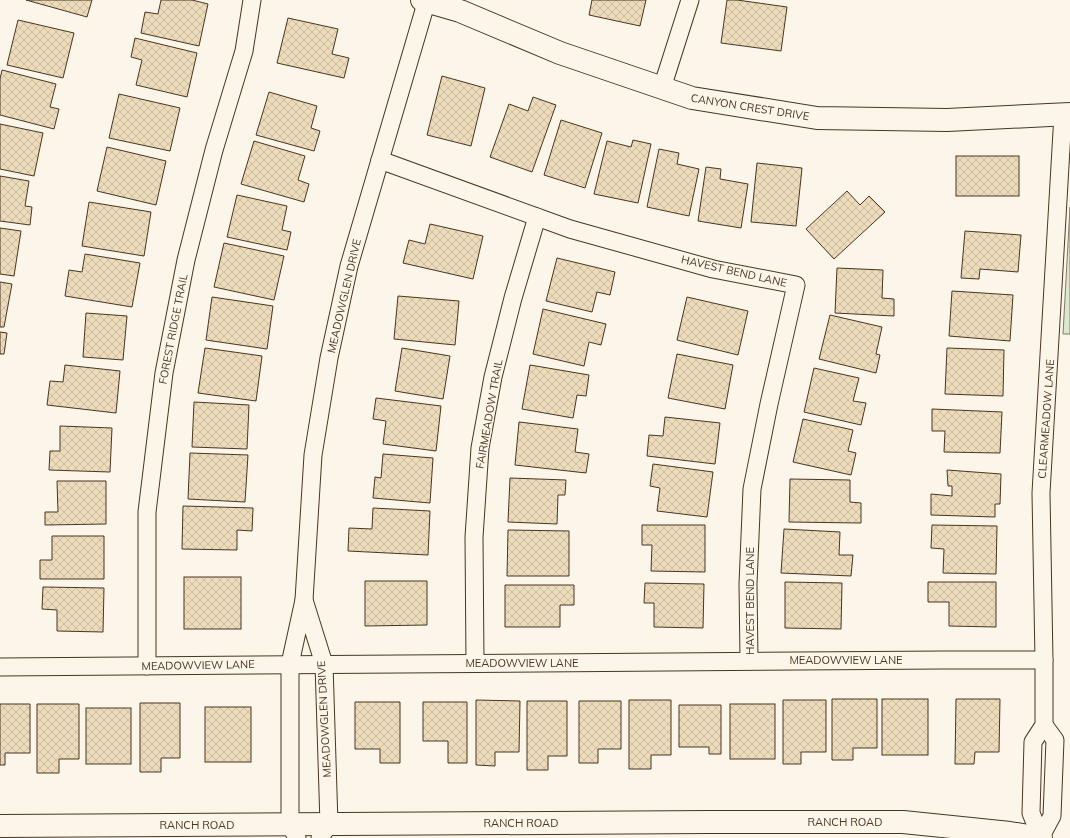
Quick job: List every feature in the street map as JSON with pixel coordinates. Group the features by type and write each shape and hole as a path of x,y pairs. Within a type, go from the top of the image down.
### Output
{"main road":[{"name":"CANYON CREST DRIVE","path":"425,0 460,11 560,53 692,98 817,118 947,120 1067,114"},
{"name":"RANCH ROAD","path":"0,826 324,831 709,822 903,822 1002,832 1041,838"}],"street":[{"name":"FOREST RIDGE TRAIL","path":"147,666 147,512 164,373 186,260 214,150 244,51 252,0"},
{"name":"MEADOWGLEN DRIVE","path":"293,831 290,664 304,600 313,455 324,388 349,266 425,0"},
{"path":"662,88 690,0"},
{"name":"CLEARMEADOW LANE","path":"1041,838 1031,813 1033,742 1044,725 1041,493 1067,114"},
{"name":"HAVEST BEND LANE","path":"380,160 570,230 713,268 796,285 769,404 752,489 748,584 749,661"},
{"name":"FAIRMEADOW TRAIL","path":"475,663 474,537 480,448 495,370 513,298 537,217"},
{"name":"MEADOWGLEN DRIVE","path":"304,600 324,664 324,831"},
{"name":"MEADOWVIEW LANE","path":"0,667 1044,660"}],"green space":[{"path":"1070,207 1070,334 1063,334"}],"building":[{"path":"26,0 92,0 87,17"},
{"path":"161,0 192,0 208,4 199,46 141,33 145,12 158,14"},
{"path":"592,0 646,0 640,26 589,15"},
{"path":"727,0 787,7 781,51 721,43"},
{"path":"288,18 338,29 332,54 349,58 344,78 277,63"},
{"path":"18,20 74,33 63,78 7,65"},
{"path":"135,38 197,53 187,97 136,85 142,60 131,57"},
{"path":"2,70 56,84 50,107 59,109 54,129 0,115 0,79"},
{"path":"442,76 485,88 471,146 427,135"},
{"path":"269,92 317,106 311,128 320,131 314,151 256,135"},
{"path":"119,94 180,108 170,151 109,138"},
{"path":"533,97 556,105 532,172 490,157 509,104 528,111"},
{"path":"561,120 602,133 585,188 544,175"},
{"path":"0,124 43,133 34,176 0,169"},
{"path":"633,140 651,144 638,203 594,194 607,141 631,147"},
{"path":"254,141 305,156 298,180 309,184 304,202 241,184"},
{"path":"107,147 166,161 156,205 97,191"},
{"path":"659,149 679,153 677,164 699,169 689,216 647,207"},
{"path":"956,156 1019,156 1019,196 956,196"},
{"path":"757,163 802,168 796,226 751,222"},
{"path":"706,167 721,169 720,179 748,184 741,228 698,221"},
{"path":"0,176 29,181 25,206 32,207 30,225 0,221"},
{"path":"847,191 860,205 869,196 885,212 834,259 806,229"},
{"path":"237,195 287,206 282,230 291,232 287,250 227,237"},
{"path":"89,202 151,212 144,256 82,246"},
{"path":"430,224 483,236 473,279 403,263 409,240 425,244"},
{"path":"0,228 21,231 14,276 0,274"},
{"path":"965,231 1021,235 1018,272 980,269 979,279 961,278"},
{"path":"224,243 284,256 274,300 214,287"},
{"path":"85,254 140,263 132,307 65,296 69,270 82,272"},
{"path":"557,258 615,272 610,295 597,292 592,312 546,301"},
{"path":"837,268 883,270 882,298 894,299 894,316 835,313"},
{"path":"0,282 12,284 4,327 0,327"},
{"path":"952,291 1013,295 1010,341 949,336"},
{"path":"398,296 459,301 455,345 394,339"},
{"path":"212,297 273,306 267,349 206,340"},
{"path":"687,297 748,311 738,355 677,340"},
{"path":"543,309 606,324 601,345 589,342 584,366 533,354"},
{"path":"86,313 127,316 123,360 83,357"},
{"path":"830,315 882,327 876,354 880,355 876,373 819,359"},
{"path":"0,332 7,333 4,354 0,354"},
{"path":"205,348 262,356 256,401 198,393"},
{"path":"402,348 450,356 443,399 395,391"},
{"path":"947,348 1004,350 1003,396 945,394"},
{"path":"677,354 733,365 725,409 668,398"},
{"path":"65,365 120,371 116,413 47,405 50,381 63,382"},
{"path":"530,365 589,375 586,396 577,395 573,418 522,409"},
{"path":"814,368 859,378 853,401 866,403 861,425 804,412"},
{"path":"376,398 441,406 436,451 383,444 386,421 373,419"},
{"path":"194,402 249,405 247,449 192,447"},
{"path":"932,409 1002,412 1000,453 944,452 945,431 932,431"},
{"path":"665,417 720,423 715,464 647,456 649,435 663,436"},
{"path":"803,419 853,430 848,451 856,453 851,475 793,462"},
{"path":"519,422 578,429 575,452 589,454 586,473 515,465"},
{"path":"60,426 112,428 110,472 49,470 50,451 60,451"},
{"path":"190,453 248,455 245,502 188,499"},
{"path":"383,454 433,458 430,503 373,498 375,477 381,478"},
{"path":"653,464 713,472 707,517 657,511 660,488 650,486"},
{"path":"947,470 1001,474 1000,504 995,504 995,517 931,515 931,494 952,496 952,486 948,486"},
{"path":"510,478 566,480 565,495 558,495 557,524 508,522"},
{"path":"790,479 850,480 850,502 861,503 861,523 789,522"},
{"path":"57,481 106,481 106,524 45,525 45,512 58,512"},
{"path":"183,506 253,508 252,531 237,530 237,550 182,549"},
{"path":"373,508 430,511 428,555 348,551 349,528 372,529"},
{"path":"642,525 705,525 705,572 651,571 652,545 642,545"},
{"path":"932,525 997,526 996,574 943,573 944,549 931,548"},
{"path":"784,529 840,532 839,555 853,555 851,576 781,573"},
{"path":"508,530 569,531 569,576 507,576"},
{"path":"52,536 104,536 104,579 40,579 40,560 52,560"},
{"path":"184,577 241,577 241,629 184,629"},
{"path":"365,581 427,581 427,625 365,626"},
{"path":"785,582 842,583 841,629 785,628"},
{"path":"928,582 996,582 996,627 949,626 949,602 928,602"},
{"path":"645,583 704,584 703,628 654,627 654,603 644,603"},
{"path":"505,585 574,585 574,605 560,605 560,627 505,627"},
{"path":"43,587 104,588 103,632 57,631 57,610 42,609"},
{"path":"832,699 877,699 877,748 853,748 853,760 832,760"},
{"path":"882,699 928,699 928,755 882,755"},
{"path":"956,699 1000,699 999,752 975,752 974,764 955,764"},
{"path":"476,700 520,701 519,752 495,752 495,766 476,765"},
{"path":"629,700 671,700 671,755 651,755 651,769 629,769"},
{"path":"783,700 826,700 826,752 801,752 801,764 783,764"},
{"path":"527,701 567,701 567,756 548,756 548,770 527,770"},
{"path":"579,701 621,701 621,749 598,749 598,763 579,763"},
{"path":"355,702 400,702 400,763 380,763 380,749 355,749"},
{"path":"423,702 467,702 467,763 448,763 448,741 423,741"},
{"path":"140,703 180,703 180,758 161,758 161,772 140,772"},
{"path":"0,704 30,704 30,753 5,753 5,765 0,765"},
{"path":"37,704 79,704 79,759 59,759 59,773 37,773"},
{"path":"730,704 775,704 775,759 730,759"},
{"path":"679,705 721,705 721,754 709,754 709,747 679,747"},
{"path":"205,707 251,707 251,762 205,762"},
{"path":"86,708 131,708 131,764 86,764"}]}
